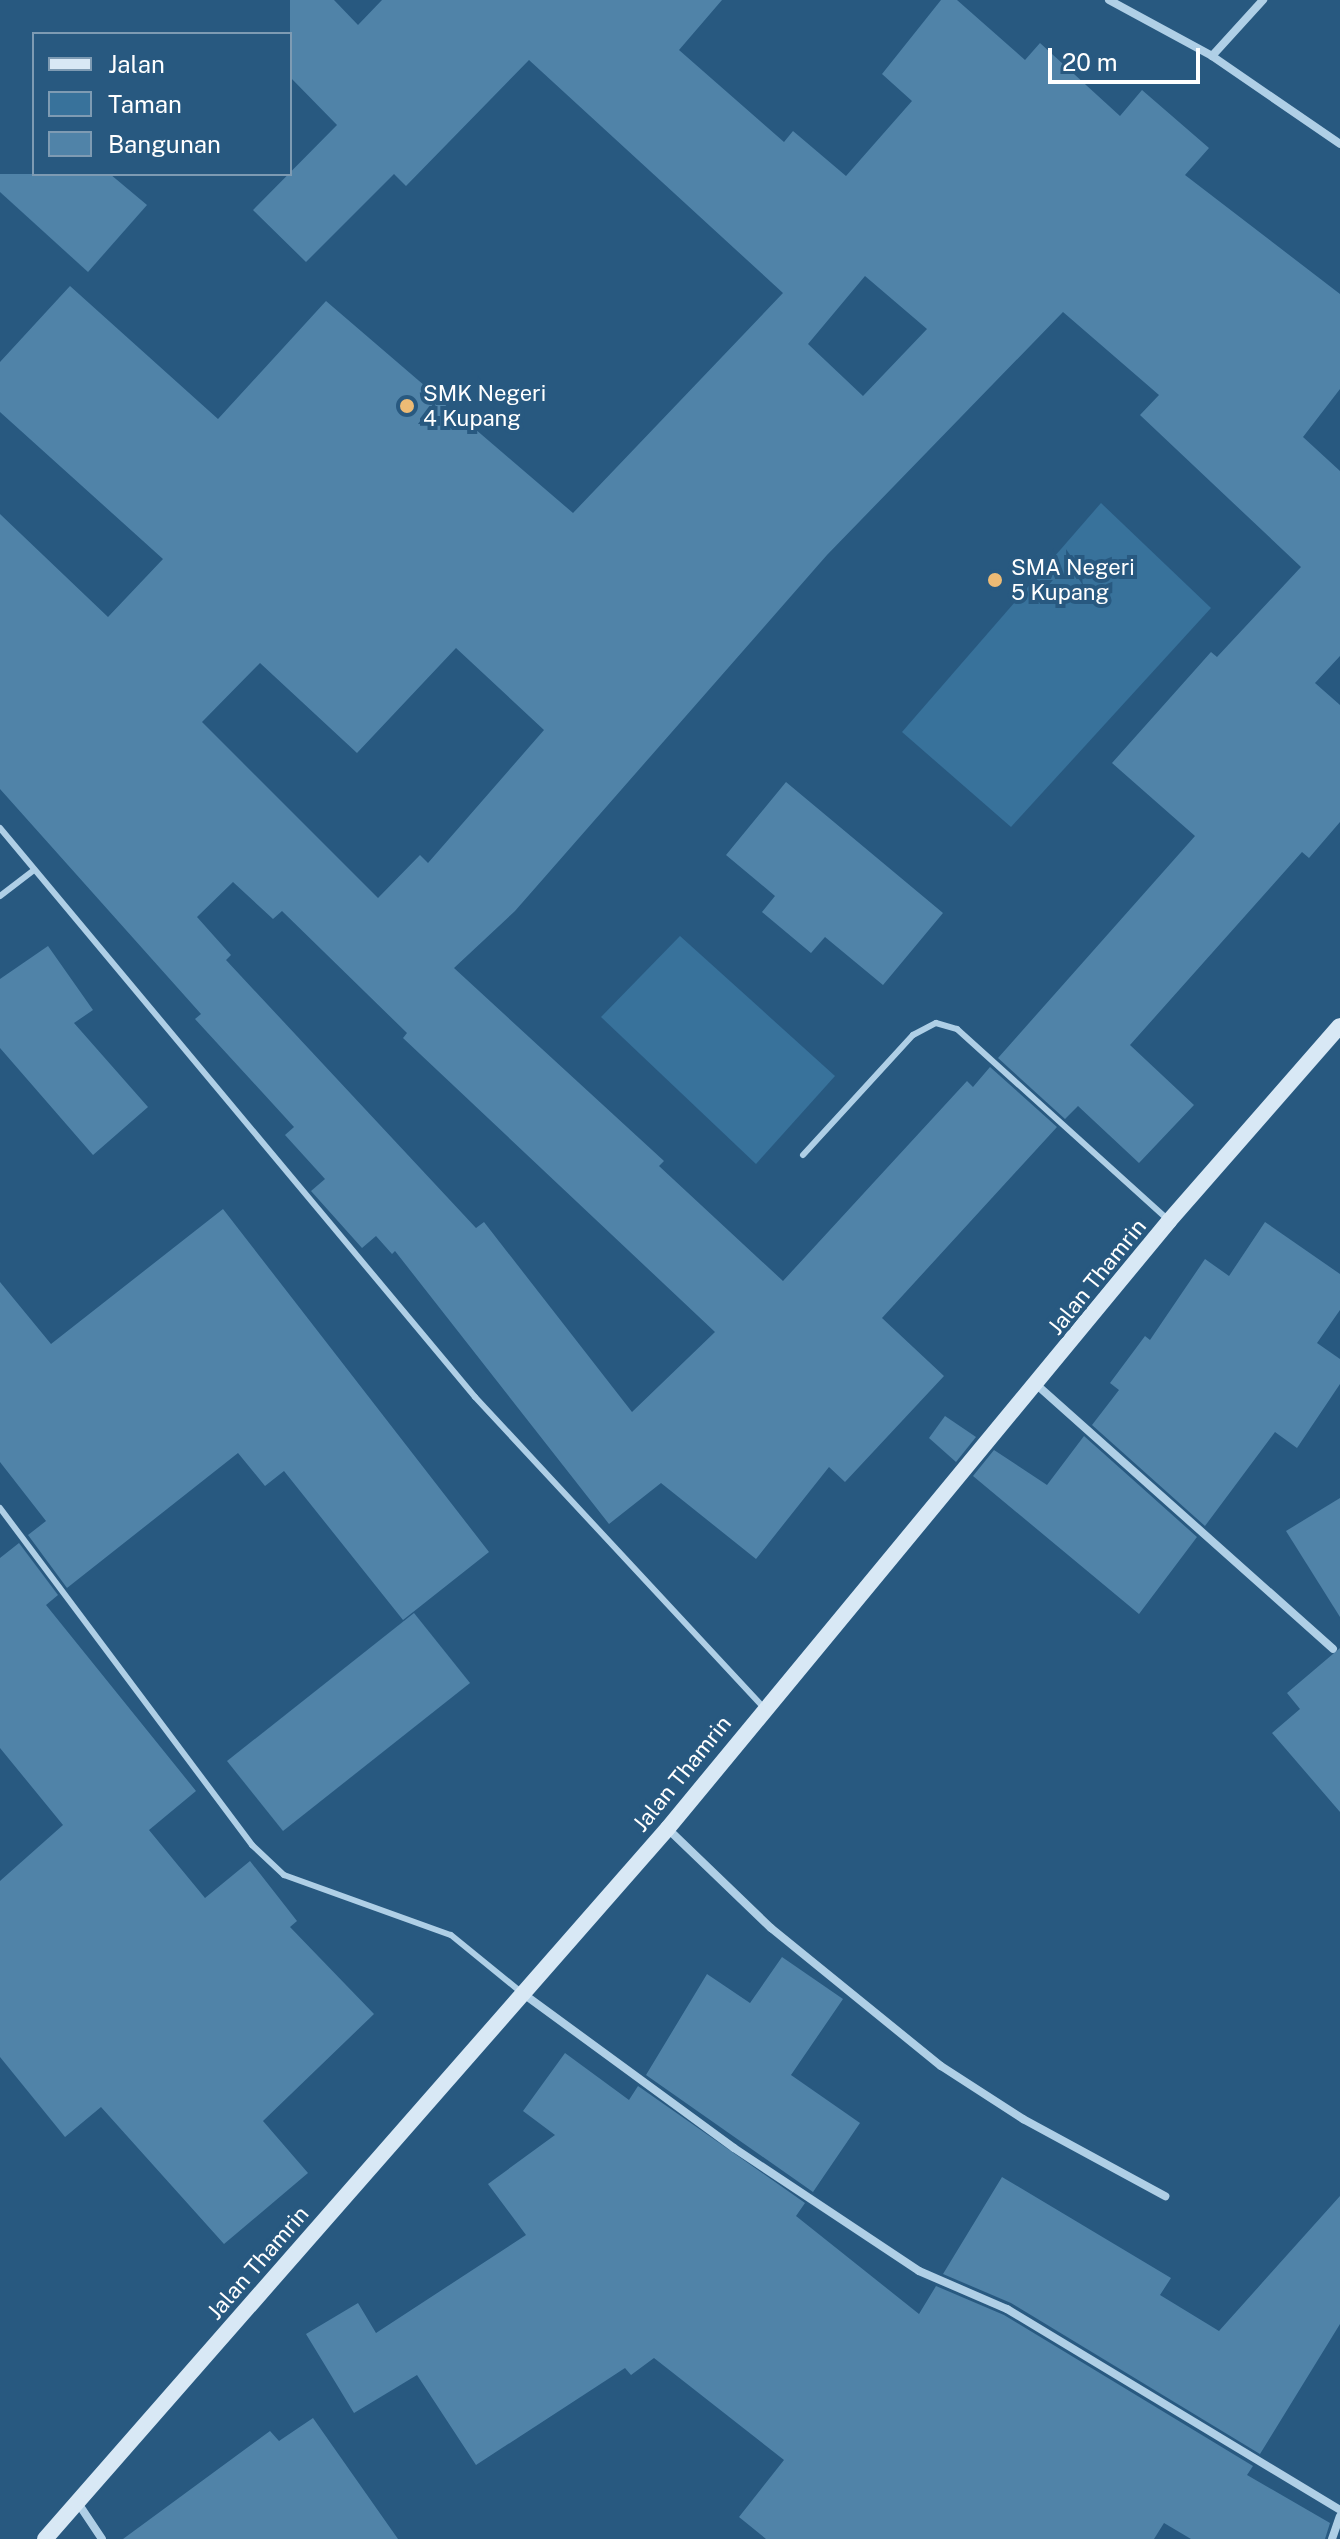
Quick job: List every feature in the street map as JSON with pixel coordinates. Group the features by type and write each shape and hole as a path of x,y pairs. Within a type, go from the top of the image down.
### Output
{"main road":[{"name":"Jalan Thamrin","path":"45,2539 525,1995 668,1828 764,1708 1038,1386 1169,1221 1340,1026"}],"street":[{"path":"1109,0 1212,56 1340,144"},
{"path":"1212,56 1263,0"},
{"path":"1038,1386 1333,1649"},
{"path":"668,1828 771,1928 941,2066 1023,2119 1165,2196"},
{"path":"525,1995 734,2148 919,2271 1007,2309 1340,2513 1332,2539"},
{"path":"77,2502 102,2539"}],"lane":[{"path":"0,828 475,1397 764,1708"},
{"path":"0,896 34,870"},
{"path":"803,1155 913,1035 936,1023 957,1029 1169,1221"},
{"path":"0,1508 252,1845 284,1875 451,1935 525,1995"}],"green space":[{"path":"1101,503 1211,608 1011,827 902,732"},
{"path":"680,936 835,1076 756,1164 601,1017"}],"building":[{"path":"290,0 334,0 358,25 382,0 722,0 679,50 784,142 793,131 846,176 912,101 882,74 941,0 957,0 1025,60 1040,43 1120,116 1142,90 1209,148 1185,175 1340,294 1340,389 1303,437 1340,471 1340,656 1315,683 1340,705 1340,822 1309,858 1302,852 1130,1045 1194,1105 1139,1163 1078,1106 1065,1119 998,1058 1195,836 1112,763 1211,652 1217,657 1301,567 1140,415 1159,395 1063,312 827,555 515,911 454,968 664,1161 659,1166 783,1281 967,1081 973,1087 990,1067 1057,1127 882,1318 944,1376 845,1482 829,1467 756,1559 661,1483 609,1524 395,1251 392,1254 376,1236 362,1248 311,1191 325,1179 285,1135 294,1127 195,1019 201,1014 0,789 0,514 108,617 163,559 0,412 0,362 70,286 218,419 326,301 573,513 783,293 529,60 406,186 394,174 306,262 253,210 287,176 292,176 292,171 337,125 292,79","holes":["865,276 927,329 863,396 808,344","456,648 544,730 428,863 420,855 378,898 202,722 260,663 357,753","233,882 273,919 282,911 407,1033 403,1038 715,1332 632,1412 484,1222 476,1228 226,960 231,955 197,917"]},
{"path":"0,174 112,176 147,205 88,272 0,192"},
{"path":"786,782 943,913 883,985 825,937 811,953 762,912 775,896 726,855"},
{"path":"48,946 93,1010 74,1023 148,1107 93,1155 0,1048 0,979"},
{"path":"223,1209 489,1552 403,1620 284,1471 265,1486 238,1453 67,1588 28,1535 46,1521 0,1462 0,1282 51,1344"},
{"path":"1265,1222 1340,1274 1340,1310 1317,1343 1340,1359 1340,1384 1297,1448 1275,1432 1205,1526 1092,1425 1119,1390 1110,1383 1145,1336 1150,1340 1205,1259 1229,1276"},
{"path":"945,1416 976,1437 956,1462 929,1438"},
{"path":"1084,1436 1197,1537 1139,1614 973,1476 994,1450 1047,1485"},
{"path":"1340,1498 1340,1617 1286,1531"},
{"path":"19,1543 58,1595 46,1605 196,1791 149,1830 205,1898 250,1861 297,1921 290,1927 374,2014 263,2121 308,2173 224,2244 101,2107 65,2137 0,2057 0,1881 63,1825 0,1748 0,1558"},
{"path":"414,1613 470,1683 283,1831 227,1761"},
{"path":"1340,1648 1340,1812 1272,1733 1300,1709 1287,1693"},
{"path":"782,1957 843,1999 791,2075 860,2123 813,2192 646,2075 707,1974 750,2003"},
{"path":"565,2053 629,2100 638,2086 805,2203 796,2216 919,2314 936,2286 1004,2315 1253,2466 1247,2475 1330,2523 1325,2539 1191,2539 1164,2523 1154,2539 766,2539 739,2517 784,2460 654,2358 631,2375 625,2368 476,2465 417,2375 354,2413 306,2334 358,2303 376,2333 526,2235 488,2184 555,2135 523,2111"},
{"path":"1002,2177 1171,2278 1160,2295 1219,2331 1340,2196 1340,2324 1260,2454 1011,2303 943,2274"},
{"path":"313,2418 398,2539 123,2539 270,2431 279,2441"}],"place":[{"name":"SMK Negeri 4 Kupang","path":"407,406"},
{"name":"SMA Negeri 5 Kupang","path":"995,580"}]}
